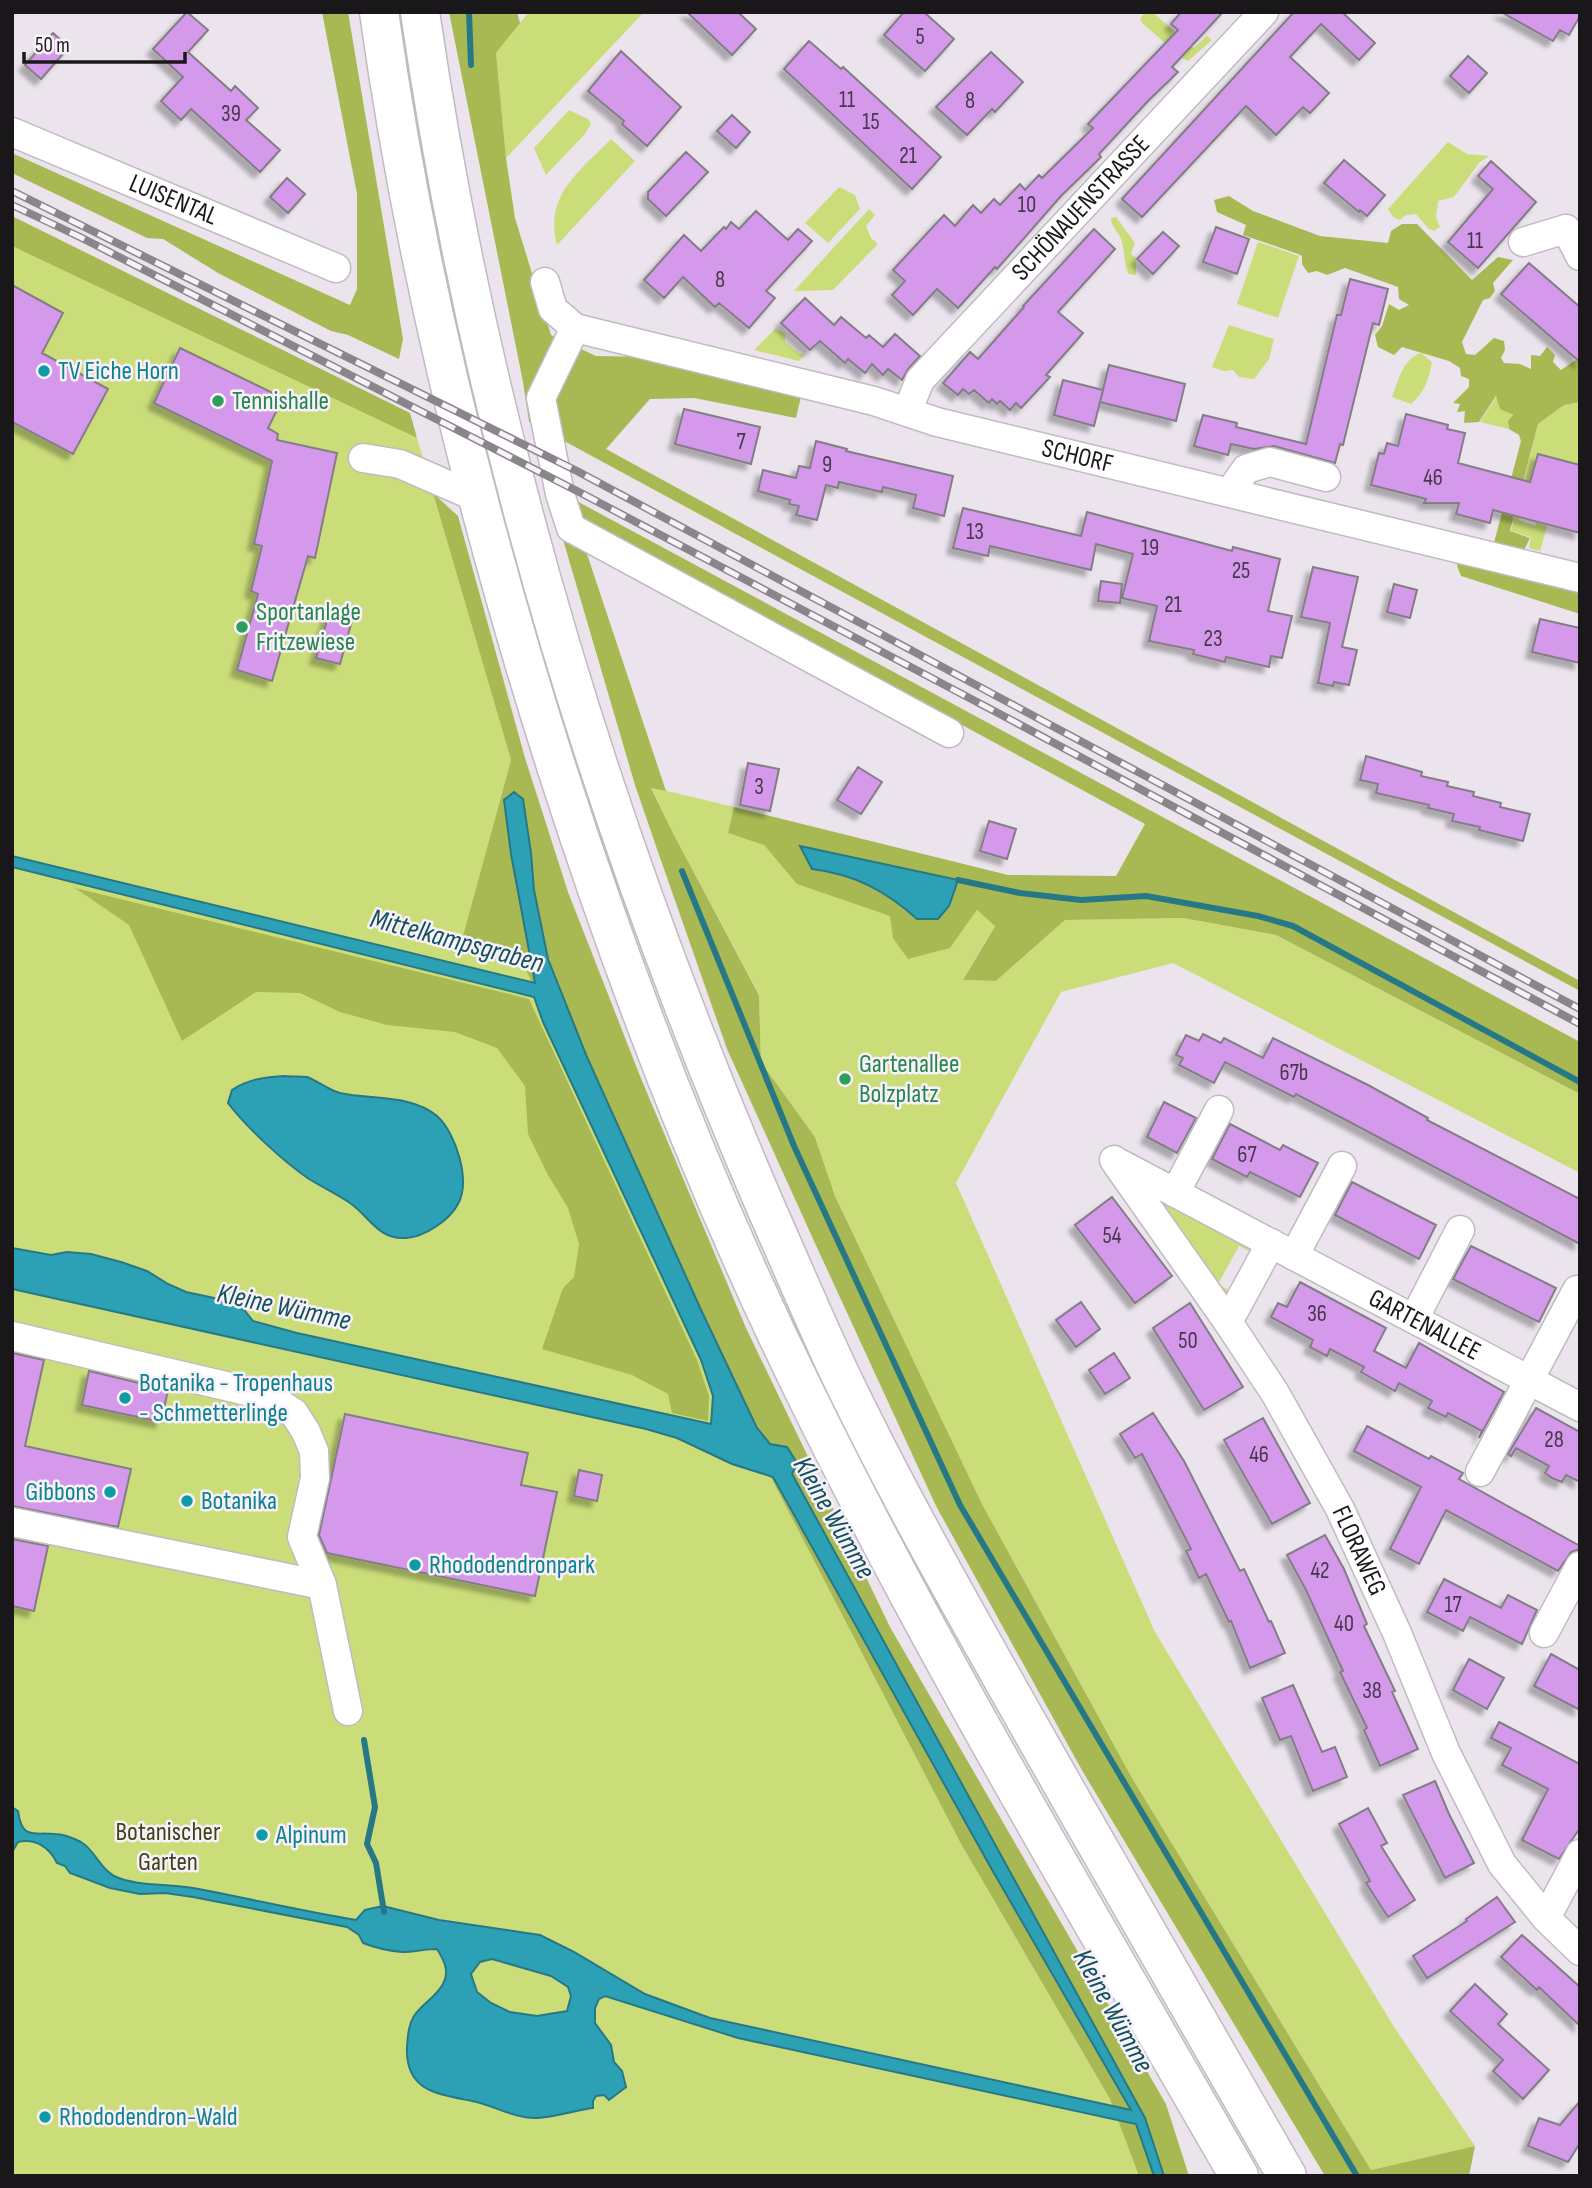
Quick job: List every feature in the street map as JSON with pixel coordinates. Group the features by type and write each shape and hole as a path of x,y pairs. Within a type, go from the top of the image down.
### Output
{"highway":[{"path":"379,12 421,260 478,498 518,648 591,876 676,1102 807,1398 946,1664 1239,2176"},
{"path":"420,12 462,252 511,461 557,634 630,863 715,1088 839,1371 909,1509 1086,1827 1287,2176"},
{"path":"1129,1983 1216,2176"}],"street":[{"name":"SCHÖNAUENSTRASSE","path":"907,412 920,380 1264,12"},
{"name":"LUISENTAL","path":"12,132 335,268"},
{"path":"1523,242 1573,220 1580,256"},
{"path":"545,282 554,309 575,328 541,398 560,494 571,528 949,733"},
{"name":"SCHORF","path":"575,328 874,401 937,422 1580,578"},
{"path":"363,458 401,464 478,498"},
{"path":"1230,492 1246,469 1270,462 1326,477"},
{"path":"1175,1193 1219,1110"},
{"name":"GARTENALLEE","path":"1114,1160 1580,1407"},
{"name":"FLORAWEG","path":"1114,1160 1275,1393 1340,1509 1446,1753 1503,1864 1546,1918 1580,1951"},
{"path":"1228,1322 1342,1166"},
{"path":"1414,1319 1460,1230"},
{"path":"1480,1472 1577,1290"},
{"path":"12,1336 247,1391 273,1399 294,1413 314,1451 315,1478 302,1537 322,1585 348,1711"},
{"path":"12,1522 322,1585"},
{"path":"1544,1633 1580,1566"},
{"path":"1546,1918 1580,1854"}],"green space":[{"path":"322,12 348,12 403,339 399,359 348,335 331,331 218,273 163,239 147,238 12,173 12,153 350,305 357,289 357,194"},
{"path":"449,12 517,12 520,23 496,53 506,158 515,218 551,335 596,356 656,357 802,392 796,418 694,398 650,399 606,449 1580,981 1580,991 529,422"},
{"path":"529,12 644,12 506,158 496,53"},
{"path":"1145,12 1152,12 1194,48 1207,36 1212,40 1188,61 1142,23 1140,19"},
{"path":"569,110 588,119 591,124 546,175 534,148"},
{"path":"611,139 635,161 557,245 554,227 560,198 576,174"},
{"path":"1448,142 1467,154 1489,156 1479,163 1454,197 1438,201 1436,217 1440,227 1434,231 1429,229 1416,214 1406,215 1400,220 1393,217 1388,209"},
{"path":"839,187 855,195 860,209 828,243 805,223"},
{"path":"1229,196 1253,211 1320,236 1388,243 1391,231 1402,224 1417,224 1472,280 1498,257 1513,260 1493,283 1495,291 1490,298 1483,300 1462,342 1466,354 1475,355 1494,338 1504,341 1505,350 1501,358 1504,363 1520,364 1531,369 1531,355 1540,356 1547,347 1555,355 1553,362 1561,370 1580,357 1580,402 1564,405 1538,424 1510,531 1530,538 1524,550 1491,554 1521,441 1519,435 1509,429 1508,421 1513,415 1500,409 1496,396 1479,422 1464,423 1465,411 1457,412 1460,404 1453,403 1469,387 1469,379 1461,376 1460,368 1449,361 1402,347 1394,355 1378,347 1375,335 1382,326 1389,304 1399,310 1409,305 1399,299 1398,287 1345,268 1327,275 1317,271 1308,273 1302,264 1302,256 1243,235 1246,225 1217,212 1214,200"},
{"path":"869,209 875,215 866,226 871,238 878,244 833,290 794,291"},
{"path":"12,216 410,413 417,438 12,246"},
{"path":"1116,217 1135,243 1131,254 1136,258 1136,275 1129,274 1127,270 1121,239 1111,221 1111,218"},
{"path":"1258,242 1299,256 1278,318 1237,304"},
{"name":"Rhododendronpark","path":"12,246 417,438 511,760 461,943 521,959 672,1287 961,1844 1110,2099 1139,2176 12,2176"},
{"path":"1229,325 1274,339 1269,359 1254,379 1239,377 1233,370 1224,371 1212,367"},
{"path":"775,329 785,333 785,342 805,355 799,361 754,350"},
{"path":"1421,353 1432,362 1423,390 1411,404 1392,397 1405,365"},
{"path":"1497,396 1500,409 1513,416 1508,421 1509,429 1480,422"},
{"path":"1580,402 1580,465 1538,454 1519,520 1535,526 1536,522 1547,526 1540,551 1529,548 1531,537 1511,531 1538,424 1564,405"},
{"path":"547,485 1580,1042 1580,1094 1276,935 1183,918 1065,920 996,981 963,980 995,926 977,910 950,948 908,959 893,938 890,916 797,884 764,845 728,833 734,807 1008,875 1116,876 1145,824 574,515 666,791 651,788 759,995 761,1062 815,1137 835,1196 982,1504 1132,1778 1371,2170 1475,2146 1469,2176 1325,2176 1083,1772 936,1506 727,1049 635,785","holes":["800,846 958,880 918,919 893,897 839,872"]},
{"path":"433,493 458,516 525,758 568,892 640,1076 746,1328 890,1627 1166,2104 1189,2176 1139,2176 1110,2099 961,1844 672,1287 521,959 461,943 511,760"},
{"path":"1459,556 1580,580 1580,614 1461,576 1457,566"},
{"path":"651,787 734,807 728,833 763,844 798,884 891,916 893,938 950,948 977,910 995,925 963,980 996,981 1065,920 1183,918 1276,935 1580,1094 1580,1173 1173,963 1061,992 956,1183 1155,1632 1394,2027 1475,2146 1371,2170 1132,1778 982,1504 835,1196 815,1137 761,1062 759,994"},
{"path":"75,888 529,999 697,1360 709,1396 708,1421 672,1413 668,1394 632,1375 542,1349 563,1288 574,1277 579,1244 568,1208 528,1134 525,1086 497,1048 455,1032 387,1025 340,1012 300,993 256,992 182,1041 129,925"},
{"path":"1137,1181 1251,1241 1253,1253 1239,1246 1218,1284 1232,1292 1226,1302"}],"water":[{"path":"514,792 523,799 534,890 548,959 587,1057 757,1428 770,1444 787,1447 797,1463 792,1474 1145,2118 1164,2176 1154,2176 1136,2124 738,2038 605,1996 599,1999 595,2008 595,2023 611,2045 614,2062 622,2071 626,2087 609,2100 604,2095 596,2096 593,2108 535,2118 447,2096 417,2082 408,2062 407,2047 412,2020 445,1980 445,1966 437,1949 402,1952 387,1950 363,1943 359,1935 347,1927 193,1897 165,1893 140,1894 110,1888 70,1873 65,1866 57,1863 46,1849 31,1841 18,1842 12,1852 12,1807 18,1811 22,1827 29,1833 61,1835 81,1842 109,1873 123,1879 193,1888 356,1920 365,1910 383,1906 439,1920 540,1935 645,1994 710,2018 1131,2110 991,1868 773,1477 732,1464 677,1438 646,1429 12,1289 12,1248 51,1255 67,1252 91,1254 147,1271 186,1292 233,1302 253,1321 711,1424 713,1396 701,1360 543,1022 534,997 12,867 12,856 535,983 511,854 504,800","holes":["492,1959 551,1976 568,1987 571,1996 567,2011 537,2016 510,2012 491,2003 477,1992 471,1974 480,1962"]},
{"path":"800,846 958,880 949,906 938,919 917,919 869,885 842,875 812,869"},
{"path":"307,1077 340,1093 415,1104 437,1116 450,1134 460,1158 462,1194 454,1210 442,1222 420,1235 396,1238 381,1231 350,1203 288,1163 255,1133 228,1103 232,1090 238,1086 257,1079"}],"building":[{"path":"187,12 208,30 188,52 231,91 235,86 258,108 246,120 280,150 260,172 191,109 181,120 161,101 183,77 153,49"},
{"path":"687,12 738,12 756,29 732,55"},
{"path":"904,12 924,12 954,39 925,71 884,35"},
{"path":"1181,12 1223,12 1172,67 1178,72 1148,101 1099,154 1101,157 1061,196 997,269 995,267 958,308 937,289 913,315 892,295 905,281 893,270 944,215 955,226 973,205 981,213 994,199 1000,205 1020,184 1025,190 1039,175 1042,178 1093,128 1088,124 1178,30 1171,24"},
{"path":"1294,12 1342,12 1375,43 1359,60 1321,24 1290,57 1329,93 1310,113 1303,107 1276,135 1246,106 1142,217 1122,199"},
{"path":"1501,12 1580,12 1580,16 1569,35 1560,30 1553,41"},
{"path":"53,33 69,47 41,79 25,65"},
{"path":"809,41 841,69 843,67 941,157 912,189 784,69"},
{"path":"621,51 681,107 647,146 622,124 624,121 588,91"},
{"path":"991,52 1023,82 995,112 992,109 967,135 936,107"},
{"path":"1468,56 1487,73 1469,93 1450,76"},
{"path":"732,115 750,132 736,148 717,131"},
{"path":"686,152 708,172 666,216 648,199 648,192"},
{"path":"1344,160 1385,195 1367,216 1324,183"},
{"path":"1491,161 1536,202 1478,268 1448,242 1493,189 1478,176"},
{"path":"287,178 305,194 288,213 270,197"},
{"path":"756,211 788,240 798,229 812,241 766,291 775,298 749,328 719,303 715,307 683,277 664,298 644,280 684,235 701,251 724,227 726,229 731,222 739,229"},
{"path":"1216,227 1249,239 1237,274 1203,262"},
{"path":"1094,229 1115,249 1058,312 1083,333 1046,375 1050,377 1021,408 1016,403 1010,410 1000,401 997,404 992,399 989,403 974,390 969,394 963,389 958,395 943,383 970,352 978,359"},
{"path":"1163,232 1179,246 1153,274 1137,259"},
{"path":"1529,263 1580,307 1580,362 1501,294"},
{"path":"1350,279 1388,289 1379,325 1373,323 1343,445 1340,444 1335,463 1274,446 1254,449 1231,444 1228,455 1194,446 1203,415 1237,423 1236,427 1306,444 1337,315 1341,315"},
{"name":"TV Eiche Horn","path":"12,285 63,313 42,353 108,389 73,454 12,422"},
{"path":"805,298 834,325 841,317 866,338 869,335 883,347 895,334 920,356 902,380 888,369 883,375 872,364 865,373 848,359 845,363 820,341 810,350 781,323"},
{"path":"180,348 283,398 268,428 278,434 277,440 337,453 315,558 308,556 272,681 237,670 258,594 251,591 262,546 254,544 272,461 154,403"},
{"path":"1109,365 1185,384 1176,421 1100,402"},
{"path":"1063,380 1103,390 1094,426 1054,415"},
{"path":"684,409 760,427 751,464 675,444"},
{"path":"1406,414 1448,425 1447,429 1465,433 1458,463 1530,482 1538,454 1580,465 1580,533 1493,510 1490,523 1456,514 1459,503 1424,503 1426,499 1371,485 1379,453 1384,454 1387,443 1398,446"},
{"path":"816,441 847,449 846,451 953,476 944,516 913,508 916,495 883,487 882,492 839,482 838,488 826,485 817,520 796,515 799,506 789,504 790,500 758,491 763,470 796,478 799,466 810,468"},
{"path":"963,508 1081,536 1087,512 1232,551 1233,547 1280,559 1268,611 1292,616 1282,658 1271,656 1269,667 1226,657 1225,662 1193,654 1194,650 1149,641 1157,606 1122,598 1133,554 1096,544 1091,570 990,546 988,556 953,548"},
{"path":"1313,567 1358,577 1342,647 1357,650 1349,685 1318,683 1330,623 1301,617"},
{"path":"1101,581 1122,584 1120,603 1098,601"},
{"path":"1394,584 1417,590 1410,618 1387,612"},
{"path":"330,610 353,617 340,664 316,658"},
{"path":"1540,619 1580,628 1580,663 1532,652"},
{"path":"1366,756 1422,772 1421,776 1448,782 1447,786 1474,792 1473,796 1501,803 1500,807 1530,814 1523,841 1452,821 1454,814 1428,808 1429,805 1376,793 1378,784 1360,780"},
{"path":"748,763 779,769 770,811 740,805"},
{"path":"858,767 882,782 861,814 837,800"},
{"path":"989,821 1016,829 1007,859 980,851"},
{"path":"1203,1034 1221,1043 1224,1038 1263,1058 1273,1038 1368,1085 1428,1118 1427,1120 1580,1199 1580,1244 1296,1094 1294,1097 1225,1062 1214,1083 1179,1065 1183,1058 1176,1055 1186,1035 1199,1041"},
{"path":"1164,1102 1196,1118 1177,1153 1147,1137"},
{"path":"1230,1124 1280,1150 1283,1145 1318,1163 1300,1197 1250,1172 1247,1177 1212,1159"},
{"path":"1352,1182 1436,1225 1419,1259 1335,1215"},
{"path":"1112,1197 1172,1276 1135,1303 1075,1225"},
{"path":"1471,1246 1556,1288 1539,1322 1453,1279"},
{"path":"1300,1282 1386,1328 1374,1351 1406,1368 1419,1343 1504,1392 1479,1438 1482,1431 1448,1413 1446,1417 1428,1408 1432,1401 1399,1383 1395,1391 1361,1372 1364,1367 1330,1349 1327,1356 1310,1347 1313,1340 1271,1317 1278,1303 1287,1307"},
{"path":"1081,1302 1100,1329 1076,1347 1056,1320"},
{"path":"1190,1303 1243,1387 1204,1410 1153,1328"},
{"path":"12,1353 44,1360 25,1446 131,1469 118,1527 12,1506"},
{"path":"1114,1353 1130,1378 1105,1394 1089,1370"},
{"name":"Botanika - Tropenhaus - Schmetterlinge","path":"89,1371 168,1390 161,1422 82,1405"},
{"path":"1536,1408 1580,1432 1580,1482 1566,1475 1562,1482 1552,1478 1545,1473 1549,1466 1516,1448 1511,1456 1508,1454"},
{"path":"1153,1413 1184,1461 1240,1571 1244,1569 1285,1653 1250,1668 1231,1621 1229,1622 1206,1574 1199,1578 1186,1551 1191,1549 1142,1454 1135,1458 1120,1434"},
{"path":"345,1414 528,1453 521,1485 557,1492 535,1596 327,1553 319,1535"},
{"path":"1263,1418 1310,1503 1272,1524 1224,1440"},
{"path":"1367,1426 1429,1459 1431,1456 1463,1473 1459,1479 1580,1546 1580,1549 1571,1552 1558,1571 1446,1510 1419,1564 1390,1549 1421,1487 1354,1451"},
{"path":"579,1470 602,1475 597,1501 574,1496"},
{"path":"1325,1535 1344,1569 1367,1624 1364,1626 1395,1691 1392,1692 1418,1749 1380,1766 1364,1730 1367,1728 1340,1672 1343,1671 1287,1555"},
{"path":"12,1539 48,1546 34,1611 12,1606"},
{"path":"1444,1579 1501,1608 1508,1595 1537,1610 1522,1644 1470,1617 1463,1631 1427,1612"},
{"path":"1551,1654 1580,1670 1580,1710 1534,1686"},
{"path":"1469,1659 1504,1678 1487,1709 1453,1690"},
{"path":"1293,1685 1322,1752 1335,1747 1347,1777 1313,1791 1291,1736 1280,1740 1262,1698"},
{"path":"1499,1722 1580,1764 1580,1828 1559,1859 1522,1840 1548,1789 1502,1765 1511,1748 1491,1738"},
{"path":"1435,1781 1474,1863 1445,1878 1403,1795"},
{"path":"1368,1808 1387,1843 1381,1846 1415,1900 1388,1917 1366,1883 1370,1881 1339,1824"},
{"path":"1497,1897 1515,1922 1427,1978 1413,1956 1467,1921 1466,1919"},
{"path":"1522,1935 1580,1987 1580,2026 1539,1987 1537,1990 1501,1957"},
{"path":"1475,1984 1507,2014 1498,2024 1549,2070 1523,2099 1493,2071 1503,2060 1450,2011"},
{"path":"1580,2101 1580,2143 1568,2162 1528,2146 1539,2118 1560,2125"}],"waterway":[{"path":"469,12 471,65"},
{"path":"682,871 794,1146 960,1505 1357,2176"},
{"path":"958,880 1020,893 1081,900 1146,896 1258,916 1293,926 1580,1082"},
{"path":"364,1740 375,1807 367,1844 376,1863 384,1912"}],"railway":[{"path":"12,191 577,471 1580,1009"},
{"path":"12,205 80,237 581,493 1580,1024"}],"place":[{"name":"TV Eiche Horn","path":"44,371"},
{"name":"Tennishalle","path":"218,401"},
{"name":"Sportanlage Fritzewiese","path":"242,627"},
{"name":"Gartenallee Bolzplatz","path":"845,1079"},
{"name":"Botanika - Tropenhaus - Schmetterlinge","path":"125,1398"},
{"name":"Gibbons","path":"110,1492"},
{"name":"Botanika","path":"187,1501"},
{"name":"Rhododendronpark","path":"415,1565"},
{"name":"Alpinum","path":"262,1835"},
{"name":"Rhododendron-Wald","path":"45,2117"}],"water label":[{"name":"Mittelkampsgraben","path":"457,941"},
{"name":"Kleine Wümme","path":"284,1307"},
{"name":"Kleine Wümme","path":"834,1518"},
{"name":"Kleine Wümme","path":"1113,2011"}],"park label":[{"name":"Botanischer Garten","path":"168,1847"}]}
